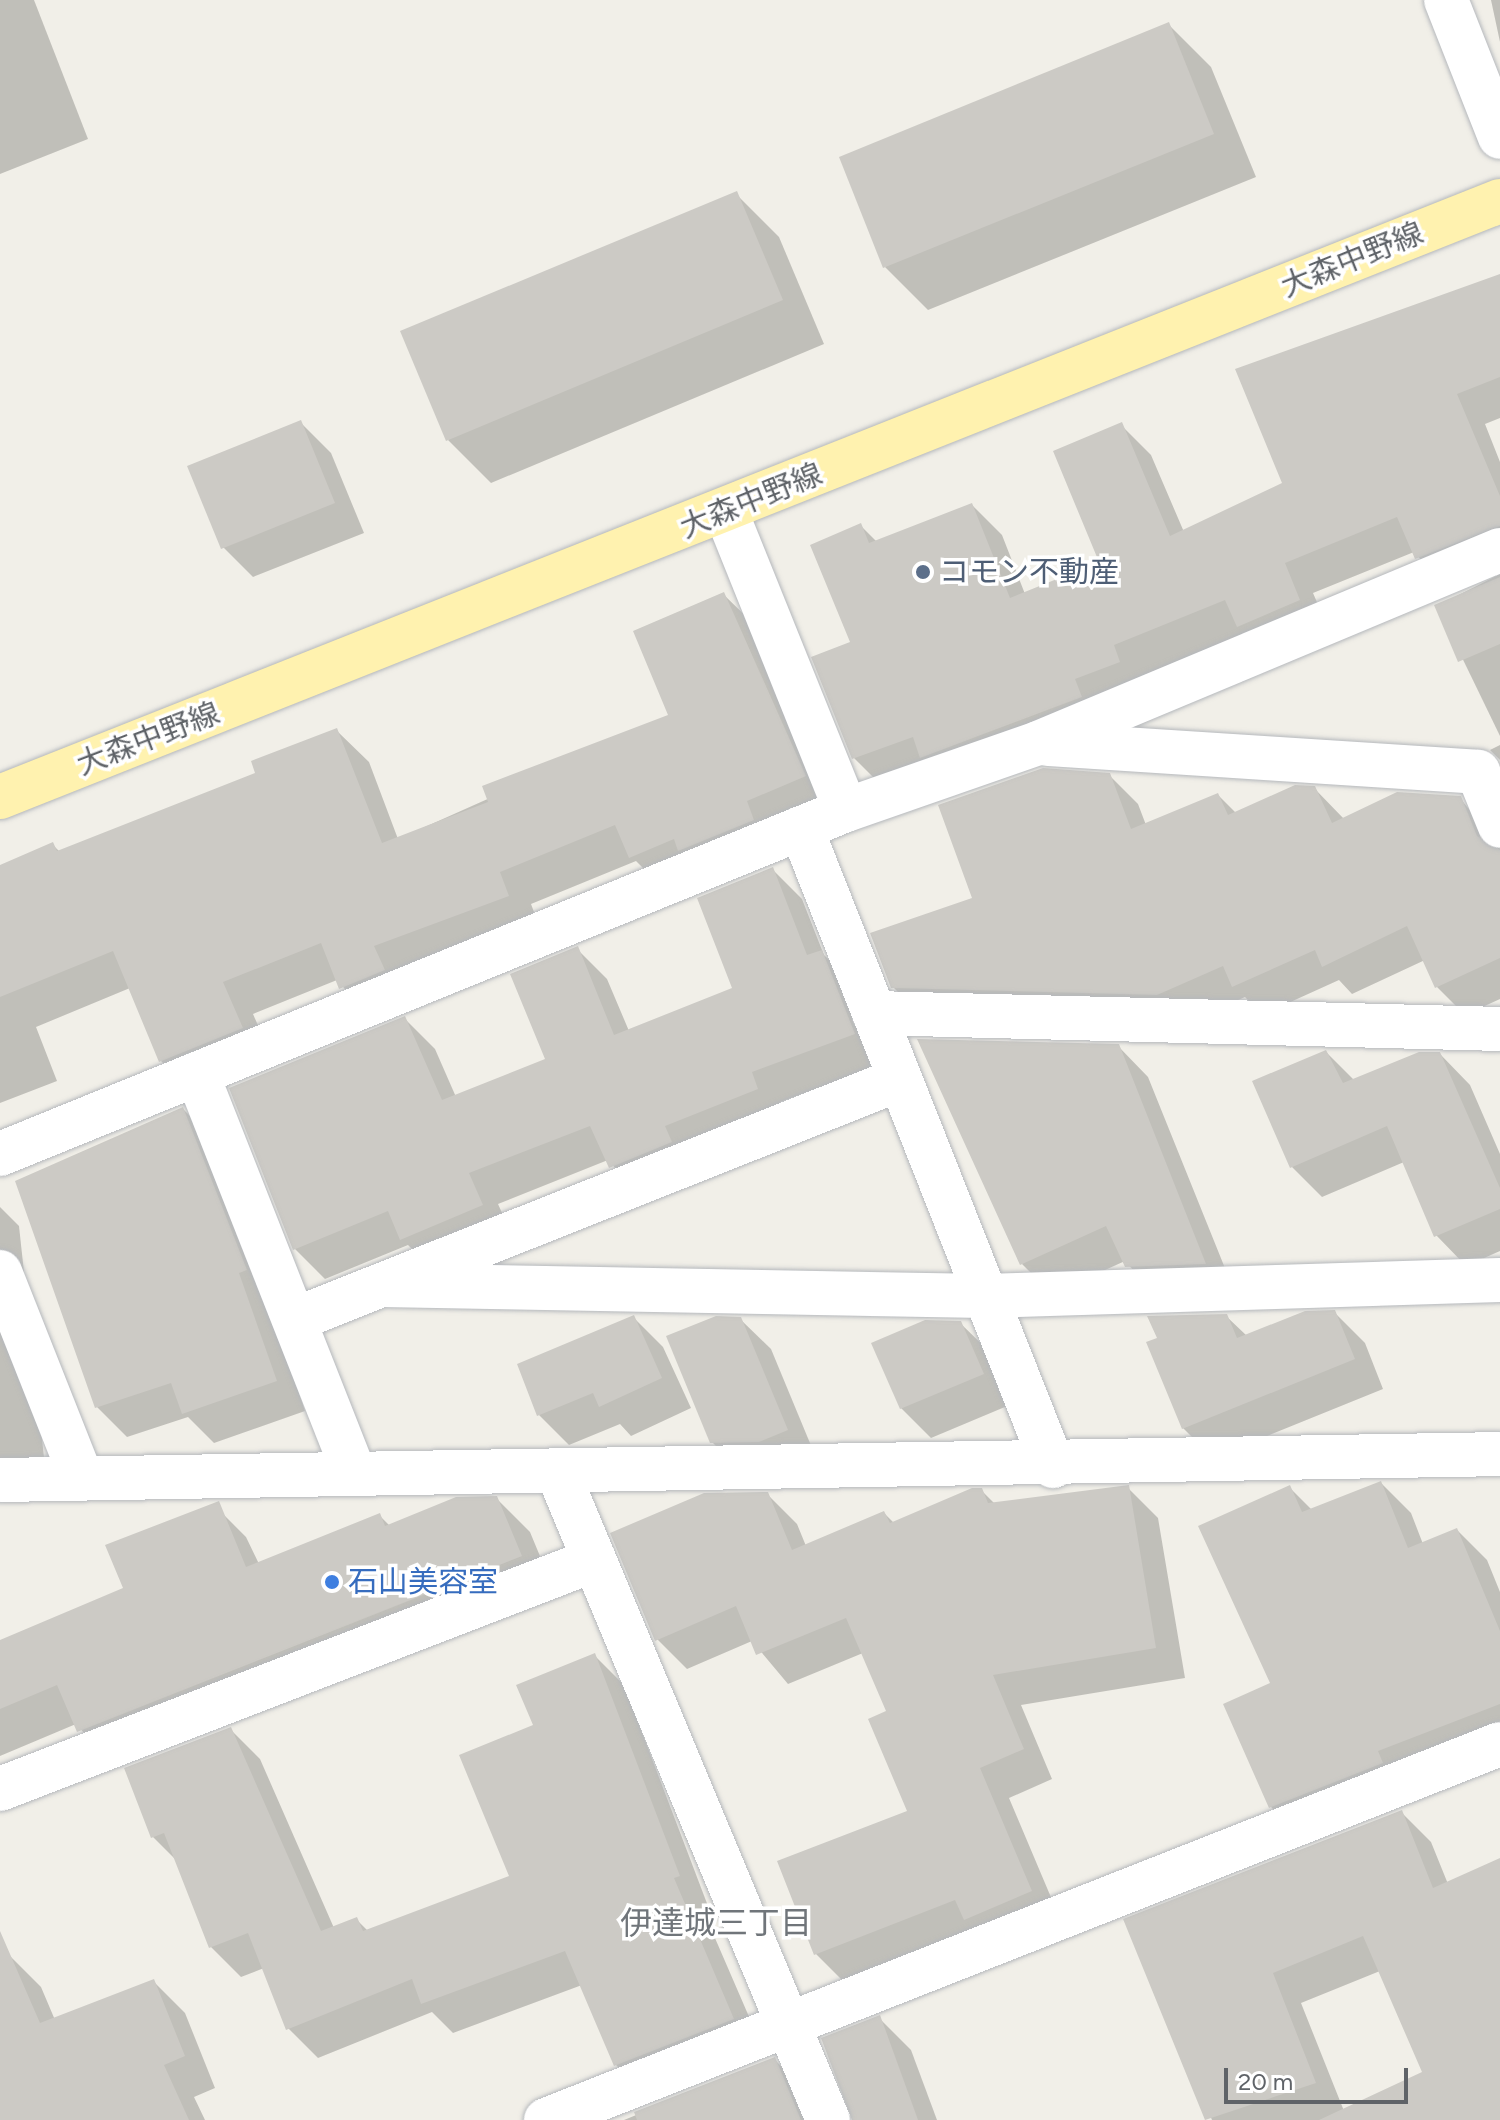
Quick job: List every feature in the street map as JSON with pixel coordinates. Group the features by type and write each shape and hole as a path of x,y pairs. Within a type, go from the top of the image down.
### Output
{"main road":[{"name":"大森中野線","path":"0,797 726,512 1500,201"}],"lane":[{"path":"1446,0 1500,137"},
{"path":"726,512 846,810"},
{"path":"0,1154 846,810 1038,743 1500,550"},
{"path":"1038,743 1478,772 1500,826"},
{"path":"801,828 1053,1466"},
{"path":"874,1013 1500,1029"},
{"path":"197,1074 296,1319 354,1473"},
{"path":"296,1319 900,1079"},
{"path":"0,1272 81,1477"},
{"path":"382,1285 985,1296 1500,1280"},
{"path":"0,1480 1053,1466 1500,1454"},
{"path":"558,1473 828,2120"},
{"path":"0,1789 594,1560"},
{"path":"546,2120 1500,1744"}],"building":[{"path":"1169,22 1214,134 883,268 839,157"},
{"path":"737,191 783,300 446,441 400,331"},
{"path":"1500,274 1500,377 1457,394 1500,496 1500,526 1415,559 1397,517 1285,563 1300,600 1237,627 1225,600 1114,645 1120,662 1075,679 1082,697 920,758 913,737 852,759 811,657 850,642 810,545 861,523 869,543 972,503 1010,598 1099,562 1053,451 1122,422 1170,536 1282,483 1235,369"},
{"path":"301,420 335,503 221,549 187,466"},
{"path":"1500,577 1500,644 1458,662 1434,605"},
{"path":"724,592 806,776 747,801 754,820 678,851 674,839 629,858 615,825 500,872 509,896 374,946 385,970 339,989 321,943 223,982 243,1028 159,1062 113,951 0,997 0,865 53,842 57,851 255,773 251,761 337,728 382,843 488,802 482,786 668,715 633,631"},
{"path":"1043,768 1110,773 1131,829 1218,793 1228,815 1295,785 1315,786 1332,823 1397,792 1461,796 1477,836 1500,850 1500,958 1435,988 1407,926 1322,967 1315,950 1232,987 1223,966 1157,995 891,988 870,933 972,898 938,805"},
{"path":"773,867 807,955 822,950 855,1034 752,1072 758,1089 665,1126 672,1142 609,1168 590,1126 469,1173 483,1205 400,1240 388,1211 293,1250 229,1088 405,1016 442,1100 545,1059 510,974 578,946 614,1035 732,988 697,898"},
{"path":"917,1039 1119,1044 1206,1264 1125,1267 1106,1226 1020,1265"},
{"path":"1326,1050 1343,1083 1419,1052 1440,1052 1500,1188 1500,1209 1434,1237 1387,1126 1290,1168 1252,1081"},
{"path":"183,1107 247,1270 239,1273 277,1381 182,1414 171,1383 95,1408 15,1181"},
{"path":"1335,1310 1355,1359 1182,1429 1146,1342 1157,1338 1147,1316 1227,1314 1237,1338 1305,1311"},
{"path":"634,1315 662,1378 599,1407 593,1393 537,1416 517,1364"},
{"path":"716,1316 741,1317 788,1430 759,1442 710,1443 666,1336"},
{"path":"925,1320 961,1321 984,1374 900,1409 871,1343"},
{"path":"1381,1481 1408,1548 1457,1528 1500,1631 1500,1704 1378,1751 1383,1763 1269,1808 1223,1704 1270,1683 1198,1526 1290,1485 1302,1512"},
{"path":"1129,1485 1156,1648 993,1675 1024,1749 980,1768 1032,1891 964,1920 955,1900 814,1955 777,1861 907,1811 868,1719 886,1711 846,1618 756,1655 736,1606 655,1641 610,1533 704,1493 768,1492 792,1550 884,1511 890,1523 972,1488 982,1488 988,1503"},
{"path":"497,1496 522,1556 77,1732 57,1685 0,1709 0,1640 123,1588 105,1545 219,1501 246,1567 380,1513 385,1526 456,1497"},
{"path":"595,1653 680,1876 674,1878 734,2019 614,2066 565,1951 421,2004 412,1979 286,2030 248,1933 209,1948 164,1833 151,1838 124,1768 231,1727 321,1931 357,1917 363,1931 509,1876 459,1755 533,1725 516,1685"},
{"path":"1402,1810 1433,1888 1500,1858 1500,2120 1319,2120 1422,2072 1363,1936 1273,1973 1316,2083 1205,2120 1123,1919"},
{"path":"0,1931 40,2023 154,1979 185,2056 164,2065 189,2120 0,2120"},
{"path":"880,2015 918,2120 852,2120 821,2038"},
{"path":"775,2057 801,2120 637,2120 634,2112"}],"place":[{"name":"コモン不動産","path":"923,572"},
{"name":"石山美容室","path":"332,1582"}],"district":[{"name":"伊達城三丁目","path":"716,1923"}]}
